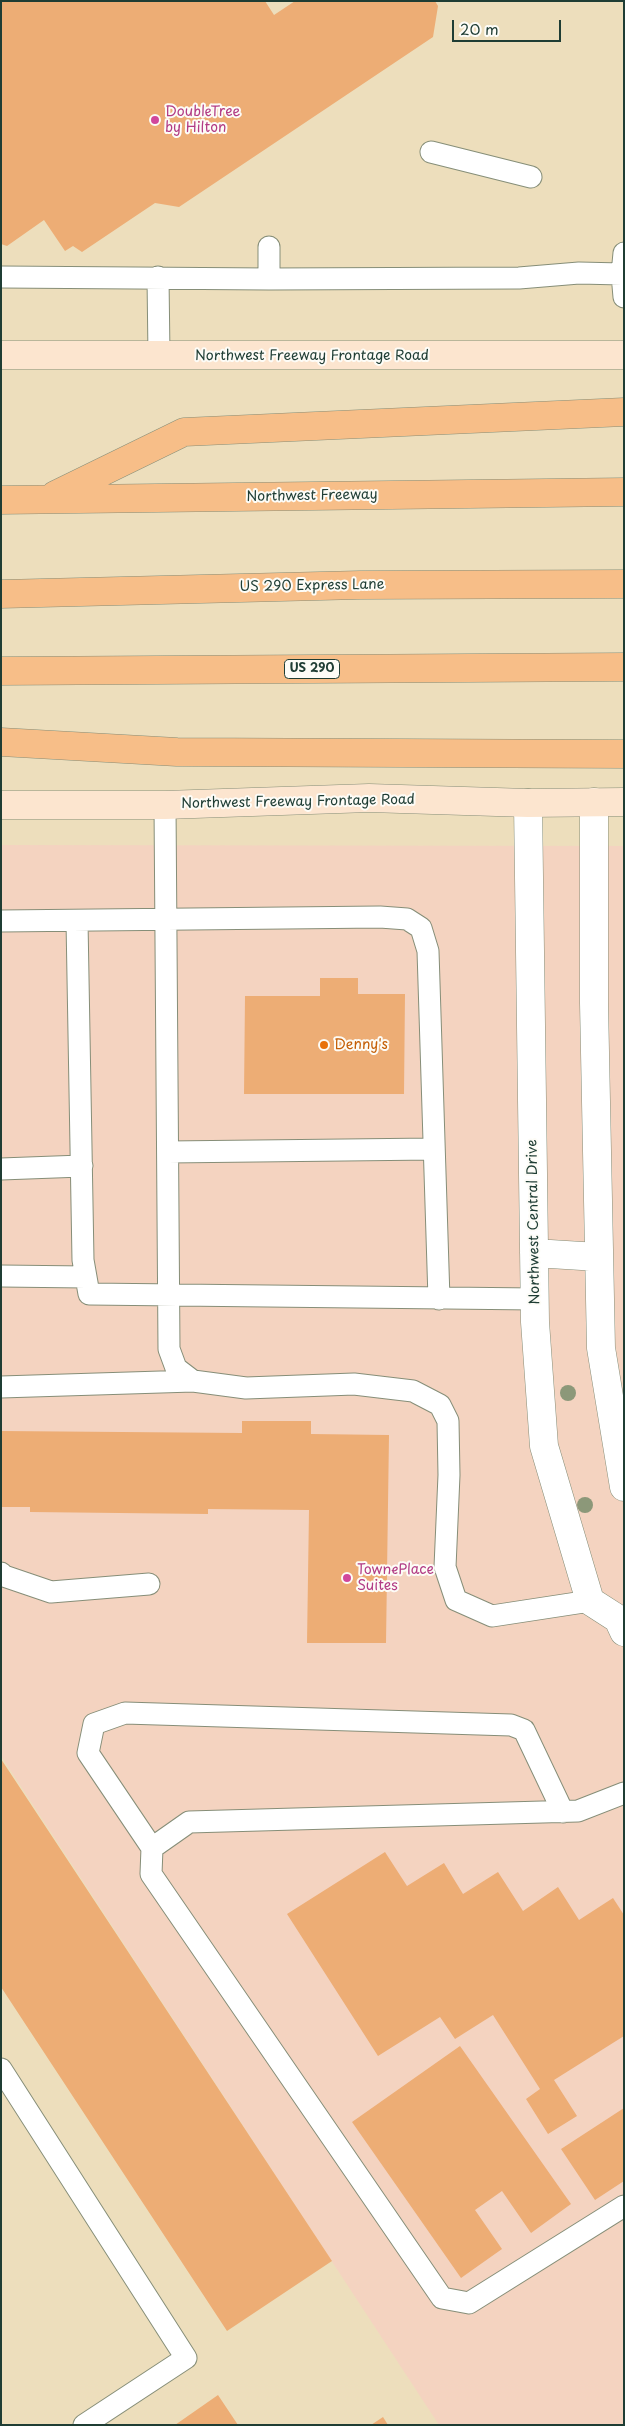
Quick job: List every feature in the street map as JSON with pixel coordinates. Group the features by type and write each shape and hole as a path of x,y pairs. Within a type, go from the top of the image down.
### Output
{"highway":[{"path":"47,498 184,432 624,412"},
{"name":"Northwest Freeway","path":"1,500 624,492"},
{"name":"US 290 Express Lane","path":"1,594 360,584 624,584"},
{"name":"US 290","path":"1,671 624,667"},
{"path":"1,742 177,752 624,754"}],"main road":[{"name":"Northwest Freeway Frontage Road","path":"1,355 624,355"},
{"name":"Northwest Freeway Frontage Road","path":"1,804 165,806 368,798 528,803 624,802"}],"street":[{"path":"594,802 594,1003 601,1348 624,1487"},
{"name":"Northwest Central Drive","path":"528,803 535,1299 544,1446 590,1601"},
{"path":"534,1253 598,1258"},
{"path":"590,1601 622,1620"}],"lane":[{"path":"431,152 531,177"},
{"path":"269,247 269,279"},
{"path":"1,277 519,278 579,273 623,264 624,297"},
{"path":"158,277 159,356"},
{"path":"165,806 169,1349 176,1368 193,1381"},
{"path":"1,921 380,917 407,919 422,928 428,951 439,1299"},
{"path":"77,921 83,1260 90,1294 535,1299"},
{"path":"168,1152 433,1149"},
{"path":"1,1169 82,1166"},
{"path":"1,1276 86,1277"},
{"path":"1,1387 193,1381 246,1388 354,1384 413,1391 440,1404 448,1421 449,1475 445,1567 456,1600 492,1616 590,1601"},
{"path":"1,1573 4,1576 51,1592 148,1584"},
{"path":"563,1812 524,1730 511,1725 125,1713 94,1724 88,1753 152,1848 151,1874 442,2298 469,2303 624,2206"},
{"path":"152,1848 189,1822 578,1811 624,1793"},
{"path":"1,2069 186,2358 84,2425"}],"shaded area":[{"path":"1,845 624,846 624,2425 439,2425 1,1756"}],"building":[{"name":"DoubleTree by Hilton","path":"1,1 265,1 274,15 295,1 435,1 438,6 433,37 179,207 155,203 82,252 73,246 65,251 44,220 7,246 1,244"},
{"name":"Denny's","path":"320,978 358,978 358,994 405,994 404,1094 244,1094 245,996 320,996"},
{"name":"TownePlace Suites","path":"242,1421 311,1421 311,1434 389,1435 386,1643 307,1643 309,1510 208,1509 208,1514 30,1512 30,1507 1,1507 1,1431 242,1433"},
{"path":"1,1759 332,2261 227,2331 1,1987"},
{"path":"385,1852 407,1886 444,1863 463,1894 498,1872 523,1911 558,1887 579,1920 613,1898 624,1915 624,2036 554,2080 577,2116 548,2134 526,2099 540,2089 493,2015 455,2039 440,2017 378,2056 287,1914"},
{"path":"460,2046 571,2204 531,2233 502,2191 475,2210 502,2249 461,2278 352,2122"},
{"path":"624,2108 624,2181 595,2200 561,2149"},
{"path":"218,2395 238,2425 175,2425"},
{"path":"383,2417 388,2425 371,2425"}],"place":[{"name":"DoubleTree by Hilton","path":"155,120"},
{"name":"Denny's","path":"324,1045"},
{"name":"TownePlace Suites","path":"347,1578"}]}
